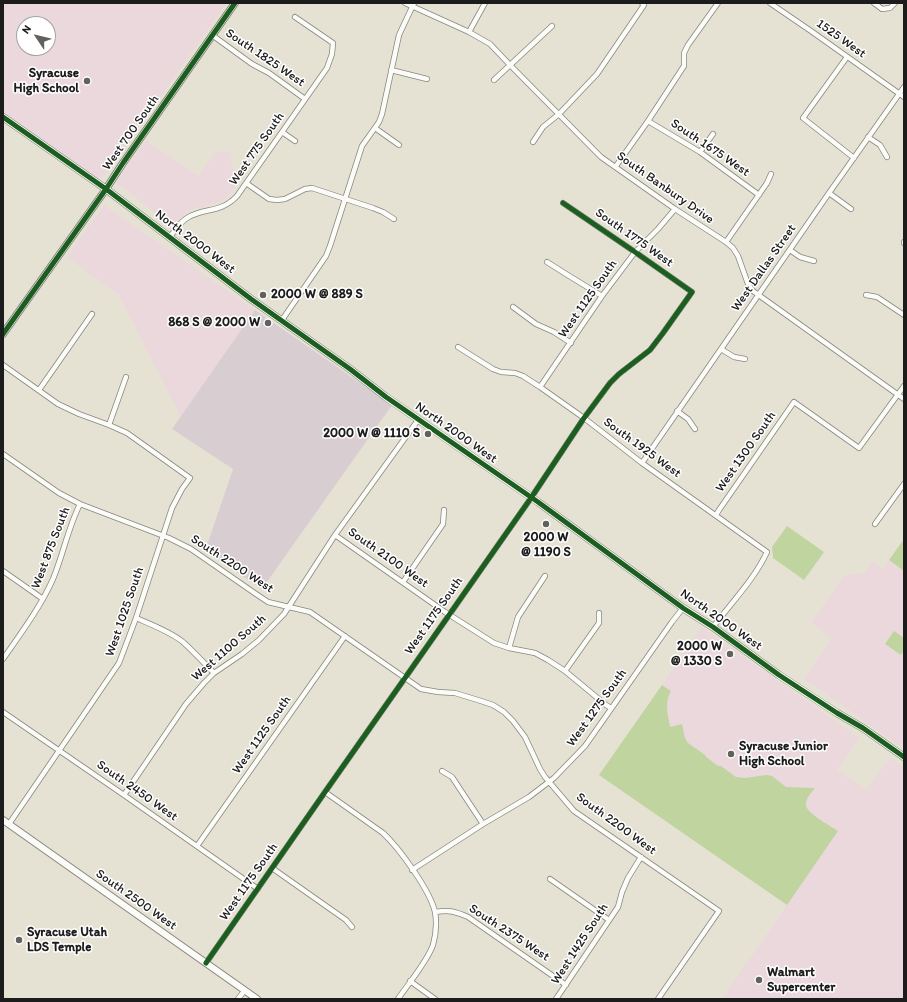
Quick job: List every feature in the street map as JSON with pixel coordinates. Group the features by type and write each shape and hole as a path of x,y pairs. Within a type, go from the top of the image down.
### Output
{"main road":[{"name":"North 2000 West","path":"3,117 106,190 251,299 350,369 418,420 805,693 863,728 904,757"}],"street":[{"name":"West 700 South","path":"3,334 106,190 123,163 235,3"},
{"name":"South Banbury Drive","path":"405,3 413,5 469,32 490,44 601,157 733,248 738,256 748,284 758,296 904,399"},
{"path":"469,32 485,3"},
{"path":"616,166 684,66 684,54 688,45 718,3"},
{"name":"1525 West","path":"770,3 904,97"},
{"path":"874,3 882,9 890,8 895,3"},
{"path":"533,142 543,127 559,114 598,74 643,4"},
{"path":"282,320 326,256 334,236 362,146 375,128 382,114 398,35 413,5"},
{"name":"West 775 South","path":"170,237 177,226 187,218 201,212 220,208 237,196 327,68 332,54 333,43 295,17"},
{"path":"494,80 552,26"},
{"name":"South 1825 West","path":"212,35 252,64 269,72 305,99"},
{"path":"847,57 804,118 854,158"},
{"path":"391,70 427,79"},
{"name":"West Dallas Street","path":"642,463 904,87"},
{"name":"South 1675 West","path":"648,121 700,152 759,195"},
{"path":"375,128 399,146"},
{"path":"282,132 295,141"},
{"path":"700,152 713,134"},
{"path":"868,137 880,145 887,157"},
{"path":"726,242 767,183 771,174"},
{"path":"246,183 269,199 273,200 281,200 308,188 373,208 394,219"},
{"path":"829,193 851,209"},
{"name":"South 1775 West","path":"563,203 692,292"},
{"name":"West 1125 South","path":"540,387 602,296 635,252 658,230 675,209"},
{"path":"790,250 800,257 814,261"},
{"path":"547,262 602,296"},
{"name":"West 1175 South","path":"206,963 530,498 584,418 610,383 619,374 650,350 692,292"},
{"path":"866,296 877,296 904,315"},
{"path":"513,307 536,324 554,332 571,343"},
{"path":"39,390 92,314"},
{"name":"South 1925 West","path":"458,347 493,369 523,376 540,387 584,418 642,463 767,552 739,595 712,627"},
{"path":"721,349 734,357 745,360"},
{"path":"3,365 58,404 79,414 109,425 126,377"},
{"path":"898,395 904,386"},
{"name":"West 1300 South","path":"716,515 794,402 859,448 898,395"},
{"path":"677,411 688,419 695,429"},
{"name":"West 1100 South","path":"124,795 186,704 204,682 259,640 284,614 335,535 418,420"},
{"name":"West 1025 South","path":"9,824 119,663 136,618 172,508 182,489 190,478 126,433 109,425"},
{"name":"South 2200 West","path":"3,454 59,493 80,504 191,549 268,602 310,612 421,688 438,692 455,693 493,705 504,712 525,737 540,769 549,782 574,811 719,911 658,999"},
{"path":"875,524 904,484"},
{"name":"West 875 South","path":"3,659 38,609 54,577 80,504"},
{"path":"403,582 443,524 444,510"},
{"name":"South 2100 West","path":"335,535 449,614 494,643 509,648 535,653 548,660 565,671 606,705 612,708"},
{"path":"3,571 43,599"},
{"path":"509,648 518,617 545,576"},
{"name":"West 1275 South","path":"412,870 529,796 554,778 585,746 683,608"},
{"path":"565,671 599,623 600,614"},
{"path":"136,618 163,630 182,642 214,673"},
{"name":"West 1125 South","path":"197,846 345,636"},
{"name":"South 2450 West","path":"3,712 258,889"},
{"path":"442,770 452,777 484,824"},
{"path":"325,792 383,833 391,841 422,885 435,912 436,929 433,946 398,999"},
{"name":"South 2500 West","path":"3,820 257,999"},
{"name":"West 1425 South","path":"556,999 618,907 628,878 641,857"},
{"path":"272,868 346,920 352,927"},
{"path":"550,879 609,920"},
{"name":"South 2375 West","path":"435,912 456,912 468,918 566,985"},
{"path":"410,981 436,999"},
{"path":"238,999 245,990"}],"shaded area":[{"name":"Syracuse High School","path":"3,3 227,3 102,178 94,178 3,114"},
{"path":"146,140 198,176 216,152 230,152 236,183 224,200 187,211 173,226 116,183"},
{"path":"104,205 255,310 181,417 119,295 67,257"},
{"path":"255,310 392,405 262,589 205,551 233,469 172,429"},
{"path":"889,560 904,571 904,741 900,746 804,679 832,638 811,623 844,576 864,573 873,561 883,569"},
{"name":"Syracuse Junior High School","path":"702,627 859,738 837,770 866,790 890,758 904,768 904,999 722,999 787,905 599,775"}],"green space":[{"path":"787,526 824,552 804,580 773,558 772,547"},
{"path":"904,539 904,571 889,560"},
{"path":"894,631 904,638 904,650 901,655 885,644"},
{"path":"662,685 671,691 667,704 670,727 682,724 685,738 688,743 718,766 721,766 736,777 745,778 767,775 772,776 786,787 815,788 807,800 807,808 814,815 838,831 787,905 599,775"}],"cycle path":[{"path":"3,334 235,3"},
{"path":"3,117 106,189 251,299 350,369 386,397 538,502 683,608 713,627 779,675 863,728 904,757"},
{"path":"206,963 531,498 584,418 610,383 619,374 650,350 692,292 563,203"}],"place":[{"name":"Syracuse High School","path":"87,81"},
{"name":"2000 W @ 889 S","path":"263,295"},
{"name":"868 S @ 2000 W","path":"268,323"},
{"name":"2000 W @ 1110 S","path":"428,434"},
{"name":"2000 W @ 1190 S","path":"546,524"},
{"name":"2000 W @ 1330 S","path":"730,654"},
{"name":"Syracuse Junior High School","path":"731,754"},
{"name":"Syracuse Utah LDS Temple","path":"19,940"},
{"name":"Walmart Supercenter","path":"759,980"}]}
